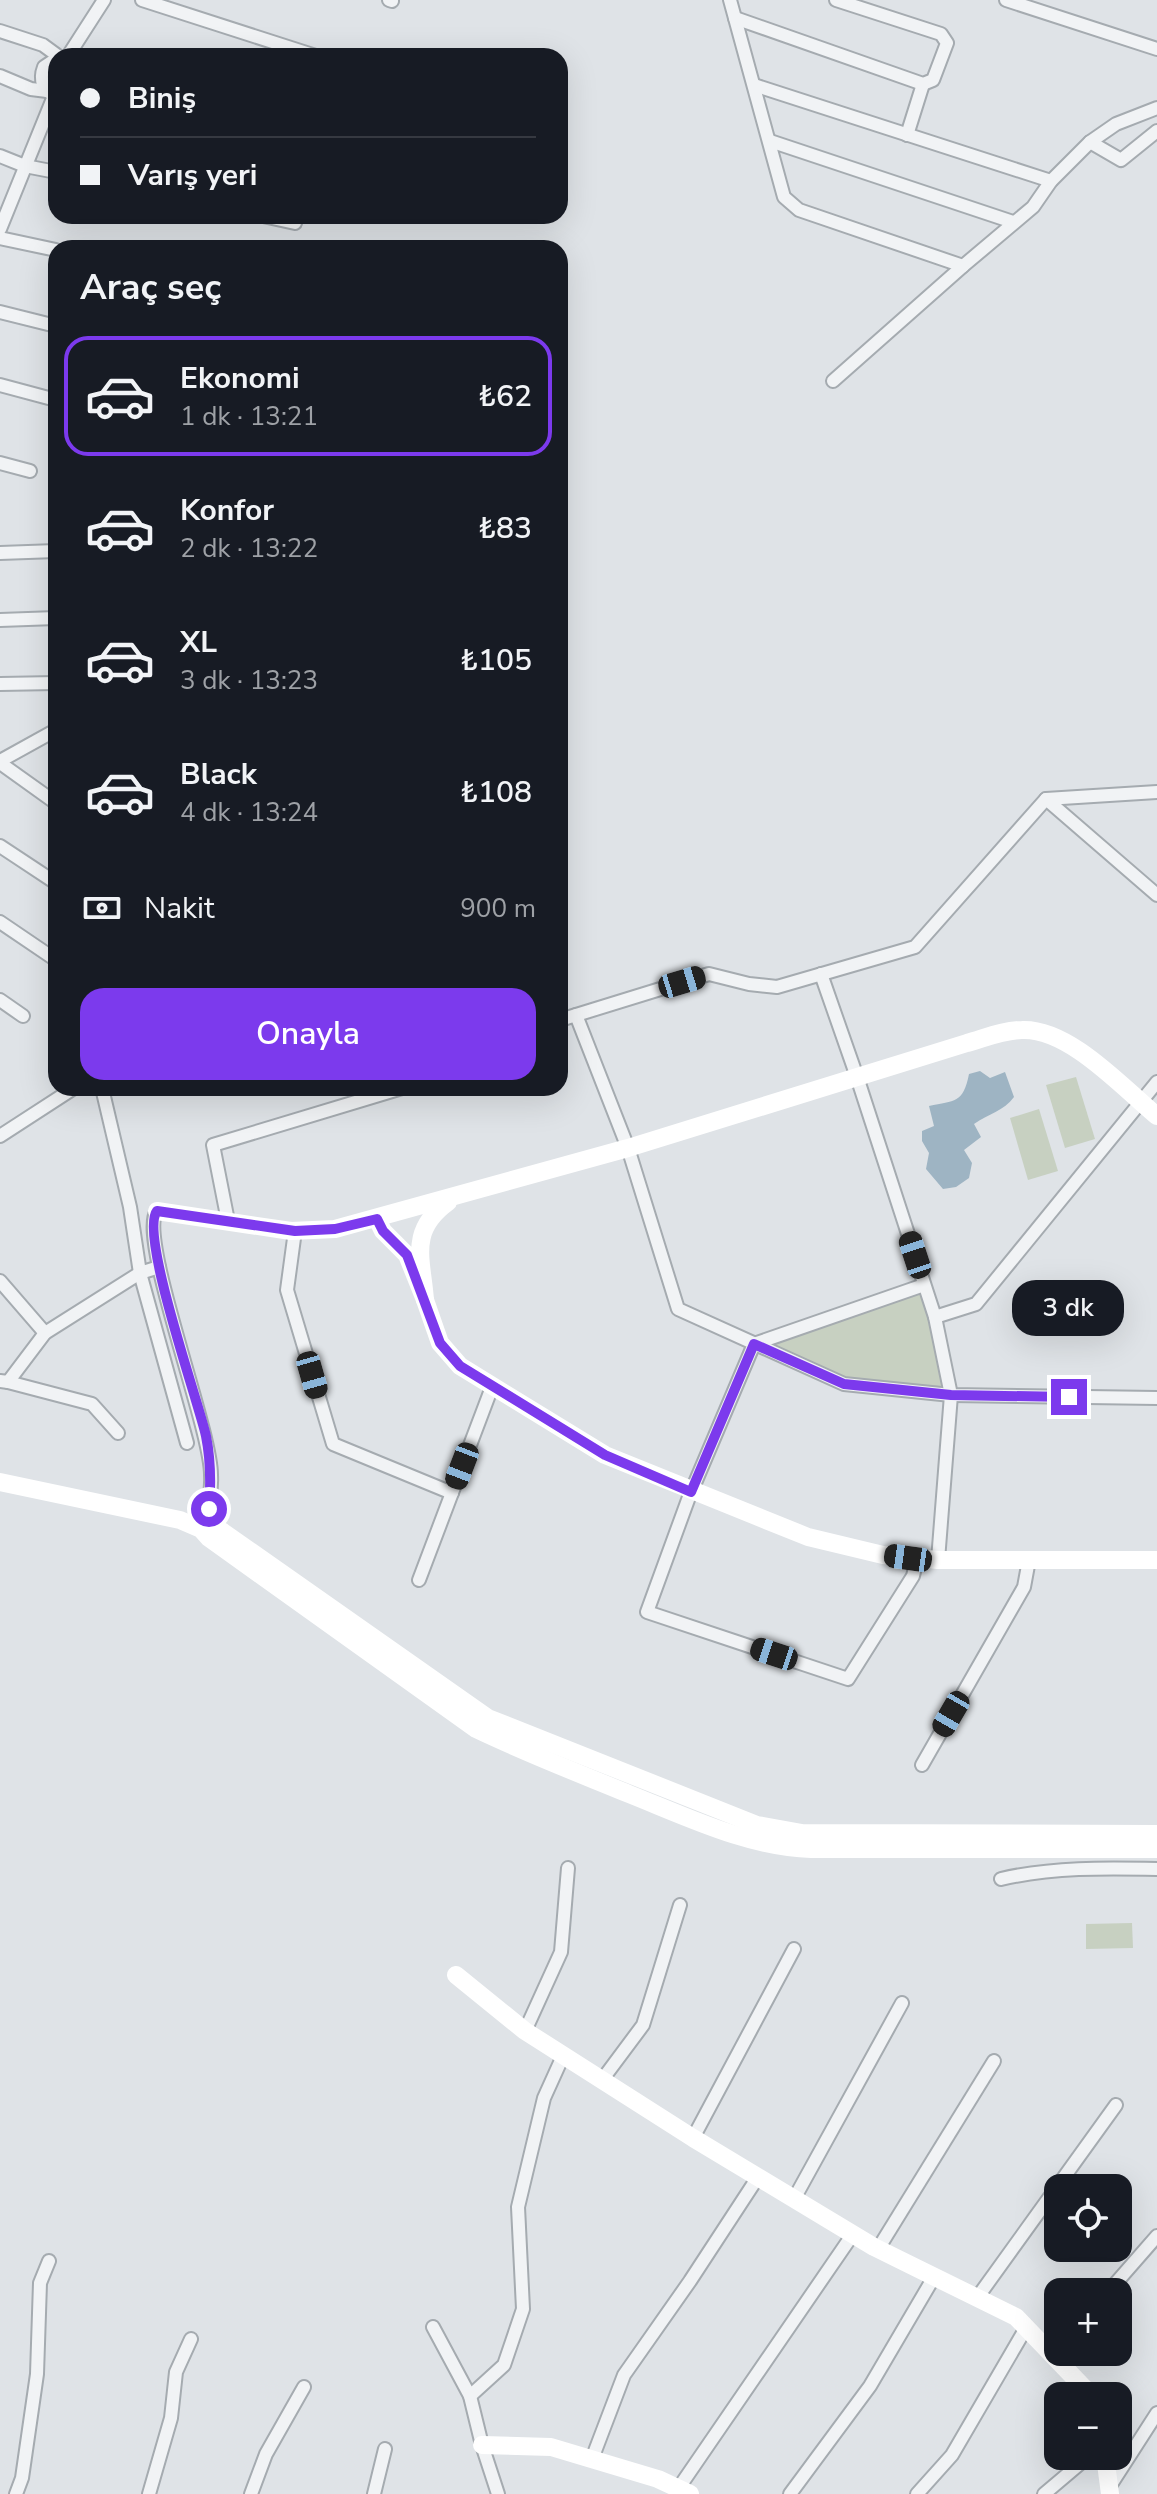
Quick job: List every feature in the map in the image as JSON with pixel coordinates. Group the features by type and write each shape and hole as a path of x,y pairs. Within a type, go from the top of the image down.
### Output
{"street":[{"path":"73,48 104,0"},
{"path":"142,0 291,48"},
{"path":"730,0 784,197 799,210 963,266"},
{"path":"735,18 923,84 933,80 947,43 941,34 836,0"},
{"path":"1006,0 1157,49"},
{"path":"0,31 48,49"},
{"path":"48,62 42,73 43,86 48,90"},
{"path":"0,76 48,93"},
{"path":"907,135 923,84"},
{"path":"754,85 1051,181"},
{"path":"0,229 48,105"},
{"path":"833,381 1033,207 1051,181 1090,142 1116,124 1157,108"},
{"path":"1090,142 1121,160 1157,131"},
{"path":"770,141 1013,222"},
{"path":"0,156 48,170"},
{"path":"0,238 48,248"},
{"path":"0,312 48,324"},
{"path":"0,385 48,398"},
{"path":"0,463 30,471"},
{"path":"0,553 48,551"},
{"path":"0,620 48,618"},
{"path":"0,684 48,683"},
{"path":"48,735 0,762 48,797"},
{"path":"568,1018 709,974 777,987 915,947 1046,799 1157,792"},
{"path":"1046,799 1157,895"},
{"path":"0,846 48,878"},
{"path":"0,922 48,955"},
{"path":"821,974 935,1317 951,1395 938,1560"},
{"path":"0,1000 23,1016"},
{"path":"576,1015 628,1148 678,1309 844,1384 951,1395 1157,1398"},
{"path":"201,1529 209,1509 212,1473 206,1435 159,1267 153,1218 157,1211 295,1231 335,1229 628,1148 1002,1032 1021,1030 1060,1038 1157,1116"},
{"path":"935,1317 976,1304 1157,1082"},
{"path":"0,1136 62,1096"},
{"path":"104,1096 130,1207 140,1273 187,1443"},
{"path":"228,1221 213,1145 375,1096"},
{"path":"420,1242 425,1226 435,1213 454,1198"},
{"path":"385,1217 403,1215 417,1222 425,1300"},
{"path":"385,1217 383,1231 407,1255 440,1343 460,1366 605,1455 691,1492 808,1537 846,1548 938,1560 1157,1560"},
{"path":"295,1231 287,1290 333,1444 452,1493"},
{"path":"118,1433 92,1404 4,1382 45,1333 140,1273 159,1267"},
{"path":"0,1281 45,1333"},
{"path":"917,1559 913,1576 848,1679 647,1612 691,1492 754,1344 924,1285"},
{"path":"419,1580 492,1387"},
{"path":"0,1482 180,1520 201,1529 209,1538 476,1729 516,1748 728,1832 788,1849 840,1841 1157,1834"},
{"path":"922,1765 1024,1587 1029,1560"},
{"path":"840,1841 1157,1849"},
{"path":"525,2031 561,1952 568,1868"},
{"path":"1001,1879 1025,1873 1092,1868 1157,1869"},
{"path":"602,2080 643,2025 680,1905"},
{"path":"693,2138 794,1949"},
{"path":"456,1975 525,2031 693,2138 878,2249 1016,2317 1044,2344"},
{"path":"794,2199 902,2003"},
{"path":"470,2396 504,2365 523,2309 518,2207 544,2098 563,2056"},
{"path":"878,2249 994,2061"},
{"path":"977,2298 1116,2105"},
{"path":"592,2459 624,2375 758,2177"},
{"path":"482,2445 551,2447 658,2479 684,2491 853,2234"},
{"path":"1120,2278 1157,2236"},
{"path":"16,2494 22,2478 37,2374 40,2283 49,2261"},
{"path":"790,2494 870,2386 934,2277"},
{"path":"433,2327 470,2396 498,2494"},
{"path":"917,2494 952,2455 1026,2328"},
{"path":"149,2494 171,2418 176,2372 191,2339"},
{"path":"1066,2366 1079,2382"},
{"path":"251,2494 266,2454 304,2387"},
{"path":"1110,2490 1157,2413"},
{"path":"374,2494 385,2449"},
{"path":"1044,2494 1072,2470"},
{"path":"1107,2470 1110,2490"}],"green space":[{"path":"1076,1077 1095,1139 1065,1148 1046,1085"},
{"path":"1039,1109 1058,1171 1028,1180 1010,1118"},
{"path":"924,1285 951,1395 844,1384 754,1344"},
{"path":"1132,1923 1133,1948 1086,1949 1086,1924"}],"water":[{"path":"980,1071 990,1078 1005,1072 1014,1097 1001,1109 974,1124 981,1137 964,1150 972,1163 969,1178 956,1187 943,1189 926,1169 929,1153 922,1141 922,1131 934,1126 929,1106 961,1096 969,1074"}],"route":[{"path":"209,1509 212,1473 206,1435 159,1267 153,1218 161,1210 312,1232 377,1219 383,1231 407,1255 440,1343 460,1366 579,1441 691,1492 754,1344 844,1384 951,1395 1069,1397"}]}
